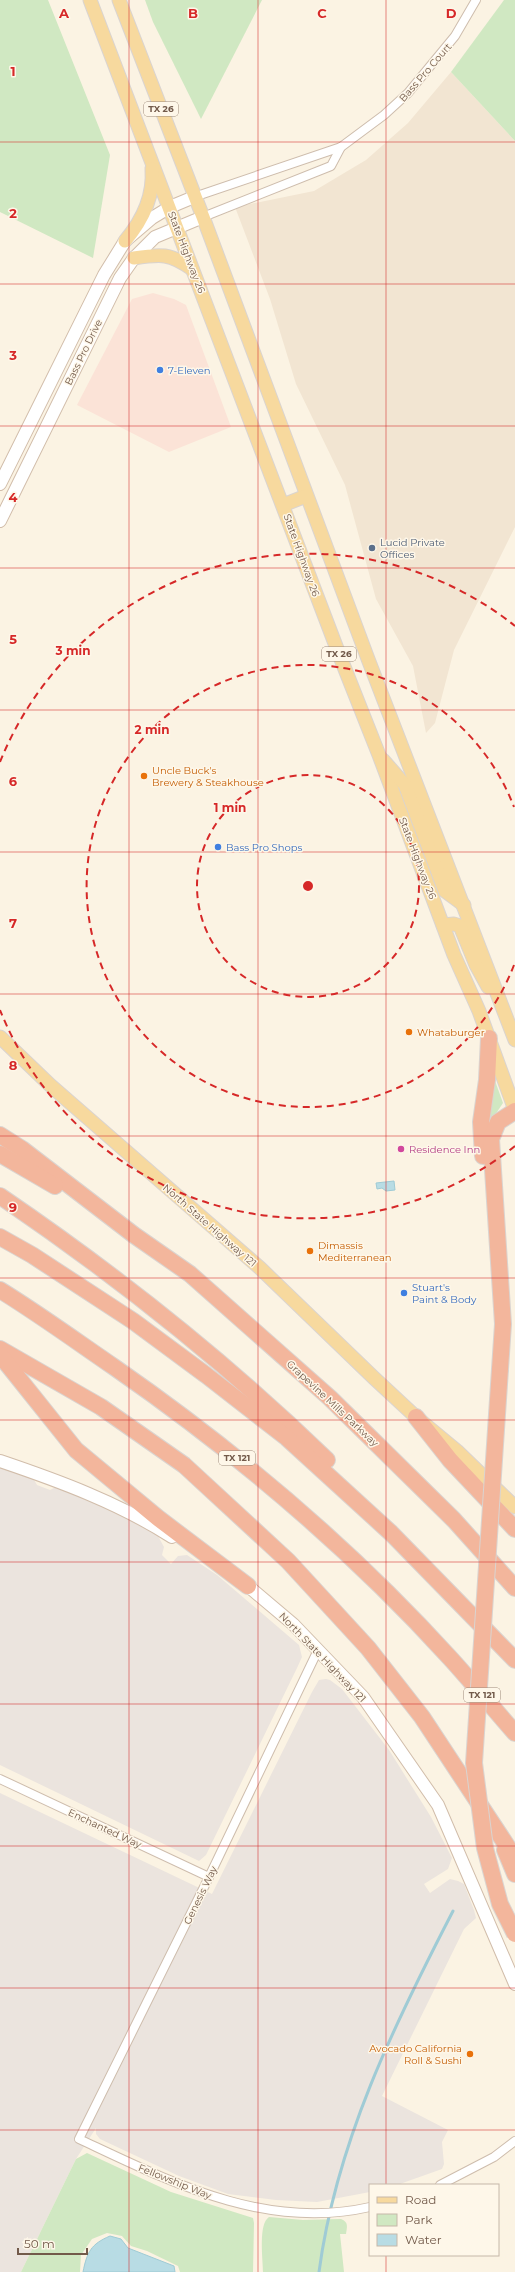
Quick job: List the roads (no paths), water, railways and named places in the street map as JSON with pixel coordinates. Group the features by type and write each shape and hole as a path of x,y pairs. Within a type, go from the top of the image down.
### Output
{"highway":[{"path":"489,1038 481,1137 488,1191 496,1226"},
{"path":"515,1110 498,1122 491,1139 503,1324 474,1763 485,1848 500,1904 515,1934"},
{"path":"0,1135 22,1149 134,1235"},
{"path":"0,1154 134,1235"},
{"path":"0,1196 59,1237 163,1315 268,1404 333,1465 364,1507"},
{"name":"Grapevine Mills Parkway","path":"134,1235 190,1274 330,1398 454,1520 515,1588"},
{"path":"0,1237 32,1255 97,1297 206,1375 287,1438 364,1507 515,1660"},
{"name":"TX 121","path":"0,1290 45,1318 207,1433 282,1496 378,1585 449,1657 515,1733"},
{"path":"0,1349 100,1407 184,1465 288,1561 335,1614 368,1648 422,1717 515,1858"},
{"path":"0,1354 76,1450 118,1487 248,1586"},
{"path":"416,1417 450,1460 515,1529"},
{"path":"496,1828 515,1874"}],"main road":[{"name":"State Highway 26","path":"90,0 443,925 489,1038 515,1110"},
{"name":"TX 26","path":"119,0 203,217 306,496 515,1040"},
{"path":"125,241 137,226 150,195 153,179 150,157"},
{"name":"Bass Pro Drive","path":"0,484 104,275 125,241 152,218 170,207 194,197"},
{"name":"Bass Pro Drive","path":"0,521 120,278 134,258 155,237 203,217"},
{"path":"134,258 162,255 181,261 192,269"},
{"path":"283,505 306,496"},
{"path":"379,755 405,785 445,891 464,905"},
{"path":"443,925 454,924 460,926 487,985 500,1000"},
{"name":"North State Highway 121","path":"0,1037 50,1085 260,1268 416,1417 457,1451 515,1507"},
{"name":"North State Highway 121","path":"0,1461 53,1479 132,1514 248,1586 292,1624 318,1650 363,1697 438,1806 515,1984"}],"street":[{"name":"Bass Pro Court","path":"194,197 341,147 384,115 408,93 456,36 476,0"},
{"name":"Bass Pro Court","path":"203,217 331,166 341,147"},
{"name":"Genesis Way","path":"79,2139 209,1877 318,1650"},
{"name":"Enchanted Way","path":"0,1779 209,1877"},
{"name":"Fellowship Way","path":"79,2139 202,2194 260,2210 316,2213 369,2207"},
{"path":"442,2184 494,2157 515,2142"}],"water":[{"path":"394,1181 395,1190 386,1191 382,1188 377,1189 376,1183"},
{"path":"110,2236 121,2239 128,2248 174,2266 175,2272 83,2272 88,2254 94,2246 98,2242"}],"waterway":[{"path":"319,2272 327,2224 353,2131 389,2041 453,1911"}],"place":[{"name":"7-Eleven","path":"160,370"},
{"name":"Lucid Private Offices","path":"372,548"},
{"name":"Uncle Buck's Brewery & Steakhouse","path":"144,776"},
{"name":"Bass Pro Shops","path":"218,847"},
{"name":"Whataburger","path":"409,1032"},
{"name":"Residence Inn","path":"401,1149"},
{"name":"Dimassis Mediterranean","path":"310,1251"},
{"name":"Stuart's Paint & Body","path":"404,1293"},
{"name":"Avocado California Roll & Sushi","path":"470,2054"}]}
